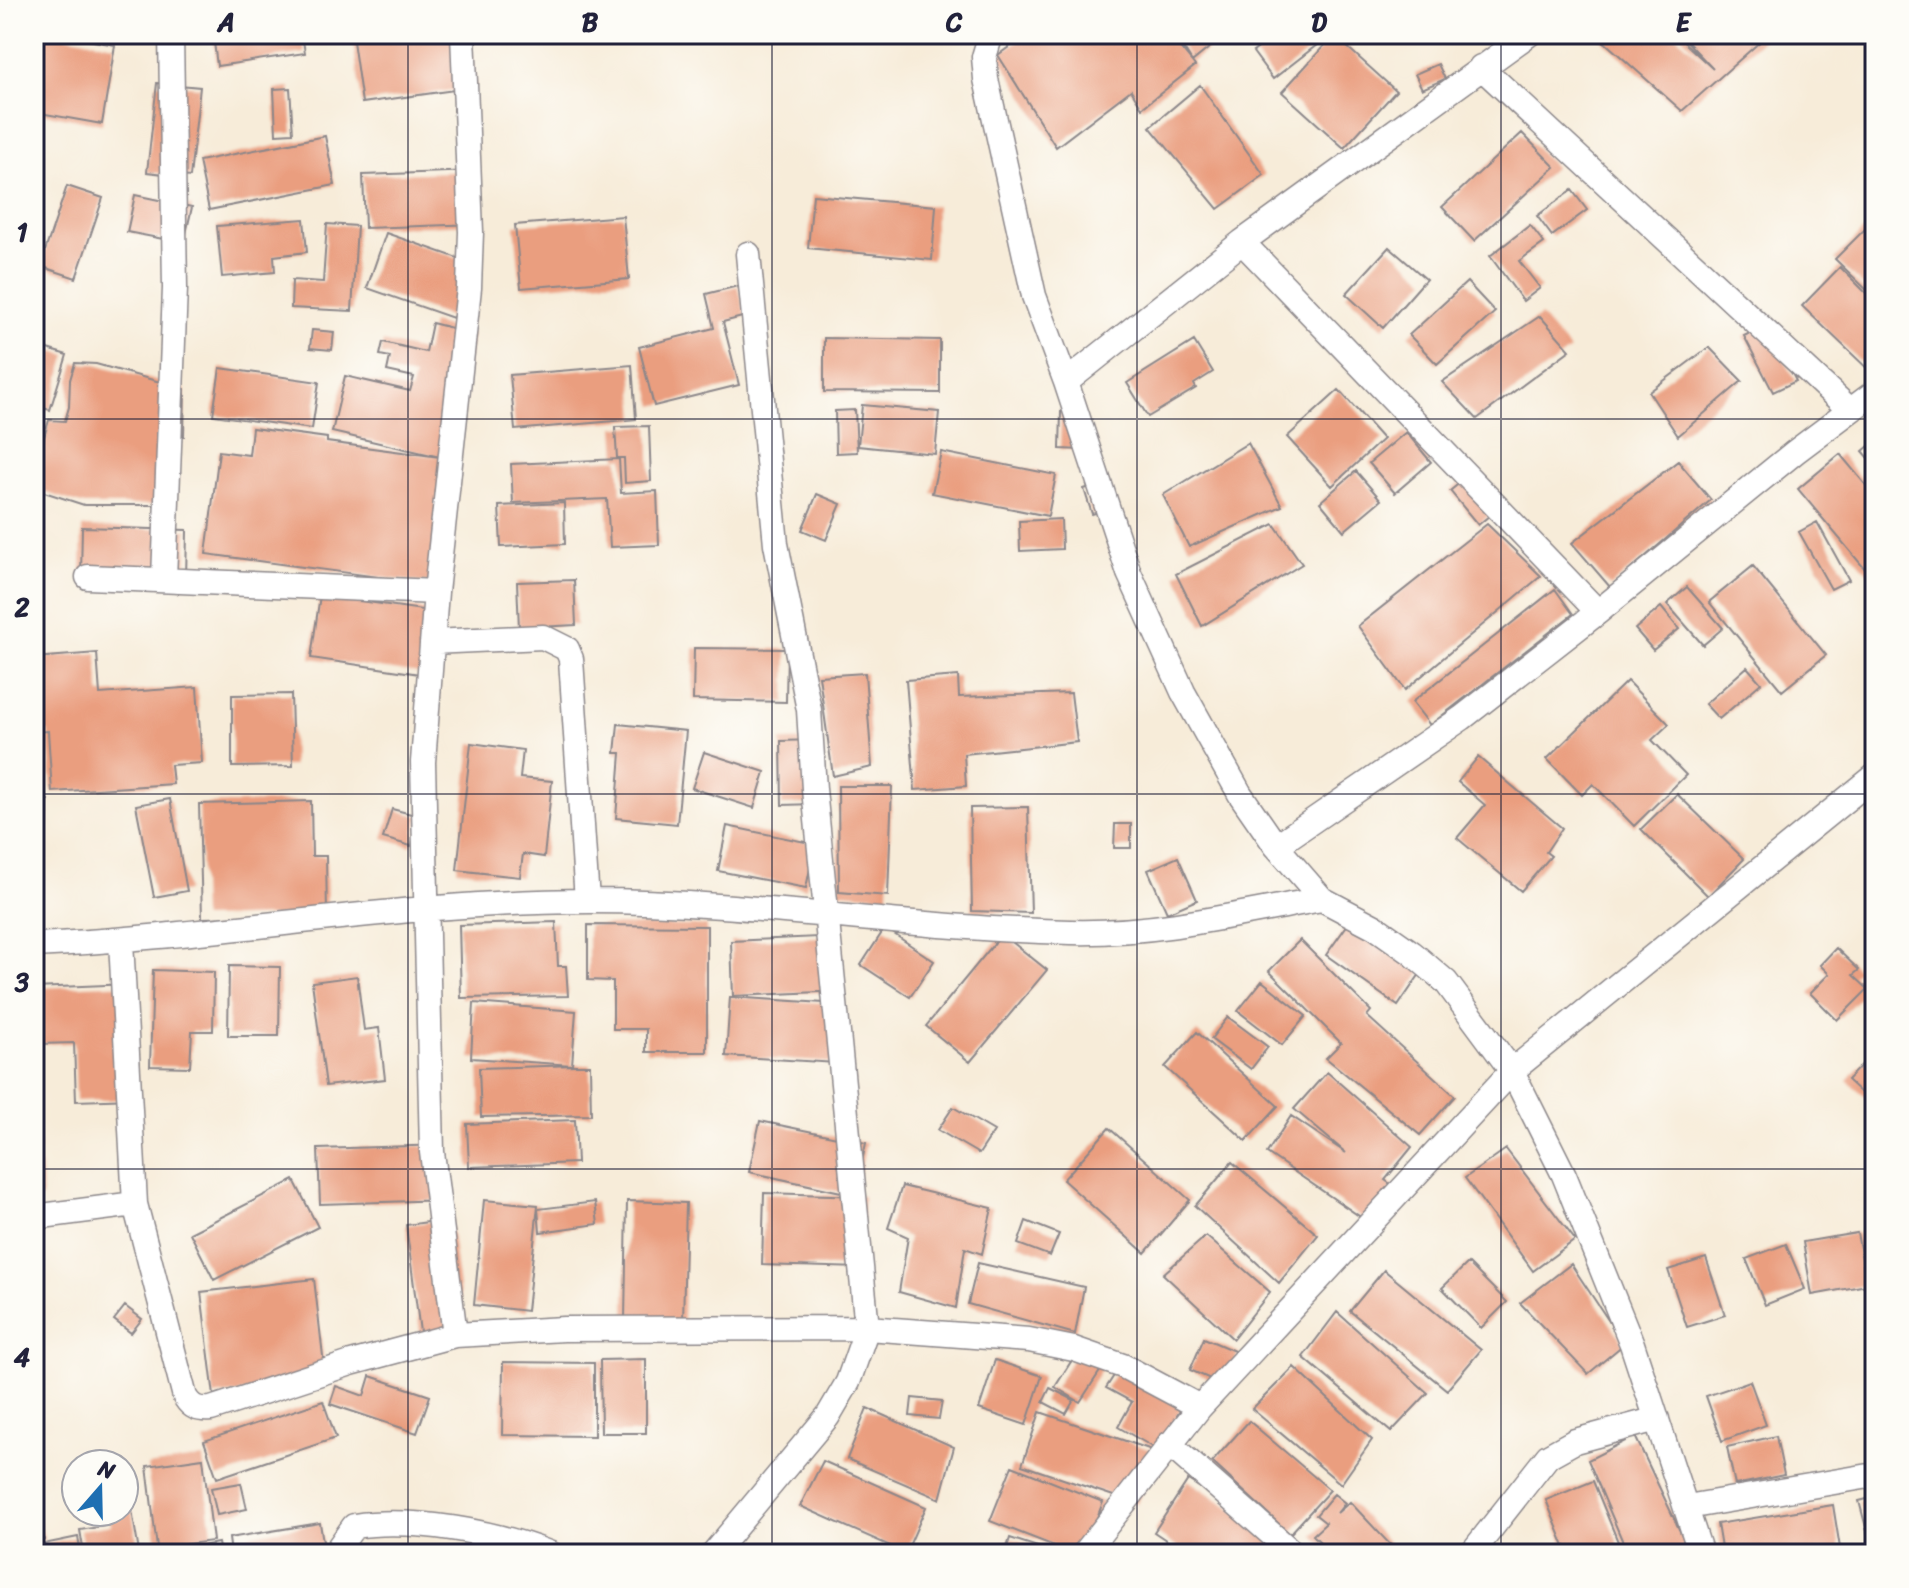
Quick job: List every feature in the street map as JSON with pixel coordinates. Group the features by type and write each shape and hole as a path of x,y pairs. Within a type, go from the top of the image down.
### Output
{"street":[{"path":"164,579 175,288 171,34"},
{"path":"455,1335 432,1152 423,762 436,592 469,288 471,232 463,34"},
{"path":"991,34 984,57 986,79 1034,296 1129,573 1183,692 1240,794 1276,846 1322,899 1375,927 1446,982 1512,1071 1564,1175 1632,1344 1701,1554"},
{"path":"1066,382 1242,242 1529,34"},
{"path":"1481,67 1850,410"},
{"path":"1242,242 1598,612"},
{"path":"713,1554 828,1416 848,1382 867,1328 814,789 809,710 776,544 748,254"},
{"path":"1276,846 1462,718 1875,392"},
{"path":"88,577 436,592"},
{"path":"432,642 543,637 567,649 571,659 587,901"},
{"path":"1084,1554 1200,1407 1512,1071 1875,776"},
{"path":"34,945 121,941 424,909 587,901 682,902 1073,932 1168,927 1322,899"},
{"path":"121,941 135,1204 185,1397 190,1405 200,1410 351,1363 455,1335 564,1329 867,1328 1029,1340 1074,1349 1123,1366 1200,1407"},
{"path":"34,1217 135,1204"},
{"path":"1471,1554 1548,1456 1575,1441 1657,1419"},
{"path":"1169,1444 1294,1554"},
{"path":"1687,1507 1875,1475"},
{"path":"334,1554 354,1526 380,1522 474,1532 529,1545 551,1554"}],"building":[{"path":"34,34 54,34 115,45 102,124 34,112"},
{"path":"213,34 302,34 305,53 217,66"},
{"path":"352,34 469,34 476,87 362,103"},
{"path":"1027,34 1169,34 1195,66 1142,108 1131,90 1056,147 998,55"},
{"path":"1175,34 1226,34 1192,62"},
{"path":"1277,34 1331,34 1273,79 1253,52"},
{"path":"1603,34 1675,34 1713,69 1680,34 1757,34 1763,39 1682,111 1600,38"},
{"path":"1334,35 1396,91 1344,148 1282,92"},
{"path":"1438,64 1445,79 1422,89 1415,74"},
{"path":"157,83 200,87 190,177 147,172"},
{"path":"1200,85 1264,175 1218,209 1150,127"},
{"path":"290,88 293,133 276,134 274,89"},
{"path":"1522,133 1555,167 1474,241 1442,207"},
{"path":"325,136 335,185 209,210 199,161"},
{"path":"475,171 477,224 365,228 363,175"},
{"path":"67,186 103,198 76,278 40,266"},
{"path":"1572,190 1587,210 1552,236 1537,216"},
{"path":"135,195 192,207 184,243 127,232"},
{"path":"813,195 936,206 932,260 808,248"},
{"path":"623,216 629,279 521,288 515,225"},
{"path":"304,219 307,252 274,256 275,272 222,277 217,226"},
{"path":"327,224 357,226 352,311 291,308 292,280 323,282"},
{"path":"1530,225 1544,243 1519,261 1540,288 1523,301 1490,256"},
{"path":"1869,225 1875,230 1875,298 1835,259"},
{"path":"386,233 472,263 453,318 367,288"},
{"path":"1389,247 1426,279 1383,328 1346,294"},
{"path":"1840,267 1875,302 1875,376 1802,306"},
{"path":"1467,282 1495,312 1437,364 1409,335"},
{"path":"738,286 746,316 723,322 739,385 654,406 639,347 714,328 706,294"},
{"path":"1540,316 1570,350 1477,419 1442,382"},
{"path":"432,323 472,333 438,585 206,554 219,451 249,455 252,428 327,438 327,442 440,457 332,432 345,376 410,391 414,377 387,371 390,357 380,355 383,342 426,352"},
{"path":"1766,325 1796,381 1773,392 1744,336"},
{"path":"312,330 334,332 332,350 310,348"},
{"path":"824,338 940,340 940,393 824,392"},
{"path":"1194,341 1213,372 1194,384 1196,388 1148,417 1127,383"},
{"path":"34,345 67,355 50,410 34,405"},
{"path":"1709,347 1742,381 1678,436 1649,392"},
{"path":"75,363 96,364 185,389 184,436 168,436 164,505 84,505 41,491 42,444 49,420 65,421"},
{"path":"632,365 636,419 515,430 510,375"},
{"path":"220,368 319,382 312,429 213,415"},
{"path":"1339,390 1383,439 1332,486 1287,437"},
{"path":"862,405 939,412 935,454 858,446"},
{"path":"855,410 857,452 836,453 835,411"},
{"path":"1061,412 1084,412 1083,450 1060,449"},
{"path":"649,426 651,481 625,483 624,458 617,458 615,427"},
{"path":"1406,432 1431,462 1395,493 1369,463"},
{"path":"1875,441 1875,465 1863,451"},
{"path":"1248,443 1282,506 1189,547 1163,495"},
{"path":"941,452 1056,475 1048,516 932,493"},
{"path":"1840,454 1875,496 1875,581 1798,489"},
{"path":"619,459 621,493 657,491 659,545 610,547 607,499 513,503 511,464"},
{"path":"1678,461 1711,500 1610,587 1572,543"},
{"path":"1356,471 1381,500 1344,531 1320,502"},
{"path":"1468,476 1496,510 1478,525 1450,491"},
{"path":"1104,483 1112,508 1092,514 1084,489"},
{"path":"817,494 841,504 826,540 802,530"},
{"path":"564,503 565,544 501,547 499,506"},
{"path":"1061,519 1062,549 1020,551 1019,521"},
{"path":"1817,522 1849,580 1831,589 1799,532"},
{"path":"1274,524 1302,564 1202,626 1176,574"},
{"path":"1487,524 1541,576 1405,690 1358,626"},
{"path":"82,527 187,530 186,580 81,577"},
{"path":"1753,566 1826,655 1782,691 1709,602"},
{"path":"574,580 576,625 519,628 517,582"},
{"path":"1687,587 1723,628 1703,645 1667,604"},
{"path":"1555,589 1573,614 1430,725 1412,702"},
{"path":"320,595 429,611 420,674 311,658"},
{"path":"1661,607 1679,629 1653,650 1635,629"},
{"path":"694,648 787,649 786,702 693,700"},
{"path":"97,653 100,694 197,687 202,763 171,765 173,784 52,792 48,731 34,732 34,658"},
{"path":"1747,667 1761,683 1719,719 1705,704"},
{"path":"865,673 872,767 833,776 819,676"},
{"path":"958,676 959,697 1071,693 1077,742 964,754 966,786 915,790 906,680"},
{"path":"1627,681 1669,724 1652,740 1686,775 1634,826 1593,784 1582,795 1547,759"},
{"path":"291,694 293,766 232,767 232,695"},
{"path":"618,724 686,731 677,824 616,818 621,753 615,753"},
{"path":"813,740 815,804 782,805 781,741"},
{"path":"471,743 523,750 520,778 552,781 544,857 523,854 520,877 457,870"},
{"path":"704,752 765,772 754,808 692,788"},
{"path":"1478,757 1562,828 1546,852 1551,856 1521,891 1457,838 1485,805 1458,782"},
{"path":"838,786 892,786 888,896 839,892"},
{"path":"1677,794 1744,859 1708,896 1641,829"},
{"path":"34,799 48,800 47,828 34,828"},
{"path":"170,799 187,891 154,897 136,805"},
{"path":"311,801 312,856 326,856 327,915 202,918 199,804"},
{"path":"1028,807 1031,913 972,911 970,808"},
{"path":"392,809 419,816 411,846 383,838"},
{"path":"1115,824 1131,824 1131,848 1114,848"},
{"path":"727,826 815,844 806,888 718,871"},
{"path":"1178,857 1197,900 1167,913 1148,870"},
{"path":"1353,917 1424,968 1398,1006 1326,955"},
{"path":"556,922 558,966 566,966 568,996 461,998 459,925"},
{"path":"588,925 707,926 707,1052 646,1052 646,1029 613,1029 613,981 588,980"},
{"path":"885,928 934,961 910,997 861,965"},
{"path":"1002,934 1047,970 970,1062 926,1026"},
{"path":"840,936 842,991 733,996 731,941"},
{"path":"1300,940 1371,1011 1367,1016 1455,1096 1420,1135 1326,1058 1341,1043 1269,971"},
{"path":"1836,948 1859,970 1853,975 1868,989 1837,1020 1810,993 1829,974 1820,965"},
{"path":"229,966 280,967 279,1036 228,1036"},
{"path":"153,970 214,972 213,1031 192,1031 190,1067 150,1066"},
{"path":"357,976 364,1030 379,1028 385,1079 326,1086 312,982"},
{"path":"1262,981 1306,1016 1282,1045 1238,1011"},
{"path":"130,984 134,1099 76,1101 74,1043 38,1044 37,1025 34,1025 34,988"},
{"path":"730,997 840,1004 836,1063 726,1056"},
{"path":"474,1003 576,1011 572,1065 471,1058"},
{"path":"1228,1017 1268,1047 1251,1069 1211,1039"},
{"path":"1197,1032 1278,1106 1246,1141 1165,1067"},
{"path":"1875,1051 1875,1106 1847,1080"},
{"path":"590,1065 591,1115 481,1117 479,1068"},
{"path":"1327,1072 1412,1147 1385,1180 1393,1186 1368,1222 1267,1153 1291,1116 1346,1153 1294,1109"},
{"path":"36,1099 42,1198 34,1198"},
{"path":"953,1107 994,1131 979,1154 938,1130"},
{"path":"575,1120 577,1163 469,1167 467,1124"},
{"path":"760,1121 866,1143 855,1195 749,1172"},
{"path":"1109,1128 1190,1200 1145,1253 1063,1180"},
{"path":"443,1145 445,1200 320,1204 318,1149"},
{"path":"1506,1149 1575,1240 1533,1271 1465,1178"},
{"path":"1232,1162 1318,1235 1279,1283 1195,1206"},
{"path":"294,1180 318,1227 214,1280 190,1233"},
{"path":"902,1186 992,1208 982,1254 965,1248 956,1308 899,1292 908,1237 888,1228"},
{"path":"764,1193 863,1196 861,1268 762,1265"},
{"path":"484,1200 538,1205 527,1311 474,1305"},
{"path":"627,1201 686,1203 683,1322 625,1321"},
{"path":"595,1202 598,1224 540,1232 538,1209"},
{"path":"450,1219 464,1326 420,1332 406,1225"},
{"path":"1026,1221 1059,1234 1050,1256 1018,1244"},
{"path":"1857,1233 1867,1285 1812,1295 1803,1242"},
{"path":"1206,1236 1270,1292 1233,1339 1163,1274"},
{"path":"1786,1244 1805,1289 1765,1305 1746,1259"},
{"path":"1706,1258 1725,1315 1687,1327 1668,1270"},
{"path":"978,1263 1084,1287 1075,1334 968,1304"},
{"path":"1468,1263 1507,1302 1481,1328 1442,1288"},
{"path":"1571,1264 1624,1344 1588,1374 1520,1303"},
{"path":"1384,1270 1481,1350 1447,1390 1350,1311"},
{"path":"314,1279 326,1382 214,1396 201,1292"},
{"path":"125,1306 142,1319 131,1333 114,1320"},
{"path":"1337,1312 1428,1393 1391,1432 1303,1357"},
{"path":"1204,1338 1239,1353 1224,1385 1190,1370"},
{"path":"1079,1349 1104,1365 1080,1402 1055,1387"},
{"path":"646,1359 646,1433 601,1433 600,1360"},
{"path":"995,1360 1042,1376 1026,1425 979,1409"},
{"path":"503,1362 594,1363 594,1436 502,1435"},
{"path":"1294,1367 1372,1440 1341,1484 1252,1409"},
{"path":"1117,1371 1182,1407 1158,1450 1118,1427 1132,1402 1106,1388"},
{"path":"370,1376 430,1396 417,1433 330,1404 336,1386 364,1396"},
{"path":"1750,1381 1766,1425 1722,1441 1706,1396"},
{"path":"1050,1388 1074,1400 1066,1414 1043,1402"},
{"path":"912,1398 942,1401 939,1419 910,1416"},
{"path":"323,1401 336,1438 217,1478 204,1441"},
{"path":"867,1408 954,1447 940,1499 847,1459"},
{"path":"1040,1412 1155,1451 1137,1504 1022,1465"},
{"path":"1249,1421 1330,1490 1290,1534 1212,1462"},
{"path":"1635,1436 1687,1546 1666,1554 1628,1554 1588,1460"},
{"path":"1776,1436 1784,1475 1735,1485 1727,1447"},
{"path":"203,1458 213,1541 157,1548 147,1466"},
{"path":"823,1461 926,1507 906,1553 800,1506"},
{"path":"1012,1466 1103,1502 1083,1554 1075,1554 990,1521"},
{"path":"1188,1480 1291,1547 1286,1554 1187,1554 1154,1532"},
{"path":"1593,1481 1623,1554 1568,1554 1546,1500"},
{"path":"241,1483 247,1509 217,1515 211,1488"},
{"path":"34,1493 44,1540 34,1542"},
{"path":"1334,1494 1345,1503 1337,1513 1350,1502 1399,1554 1332,1554 1313,1535 1326,1523 1316,1515"},
{"path":"1875,1497 1875,1554 1873,1554 1859,1501"},
{"path":"1833,1505 1840,1548 1790,1554 1722,1554 1717,1524"},
{"path":"320,1523 325,1554 231,1554 229,1538"},
{"path":"135,1528 139,1552 84,1554 80,1530"},
{"path":"78,1537 81,1554 46,1554 44,1544"},
{"path":"1010,1538 1056,1553 1056,1554 1005,1554"},
{"path":"218,1543 220,1554 165,1553"}]}
